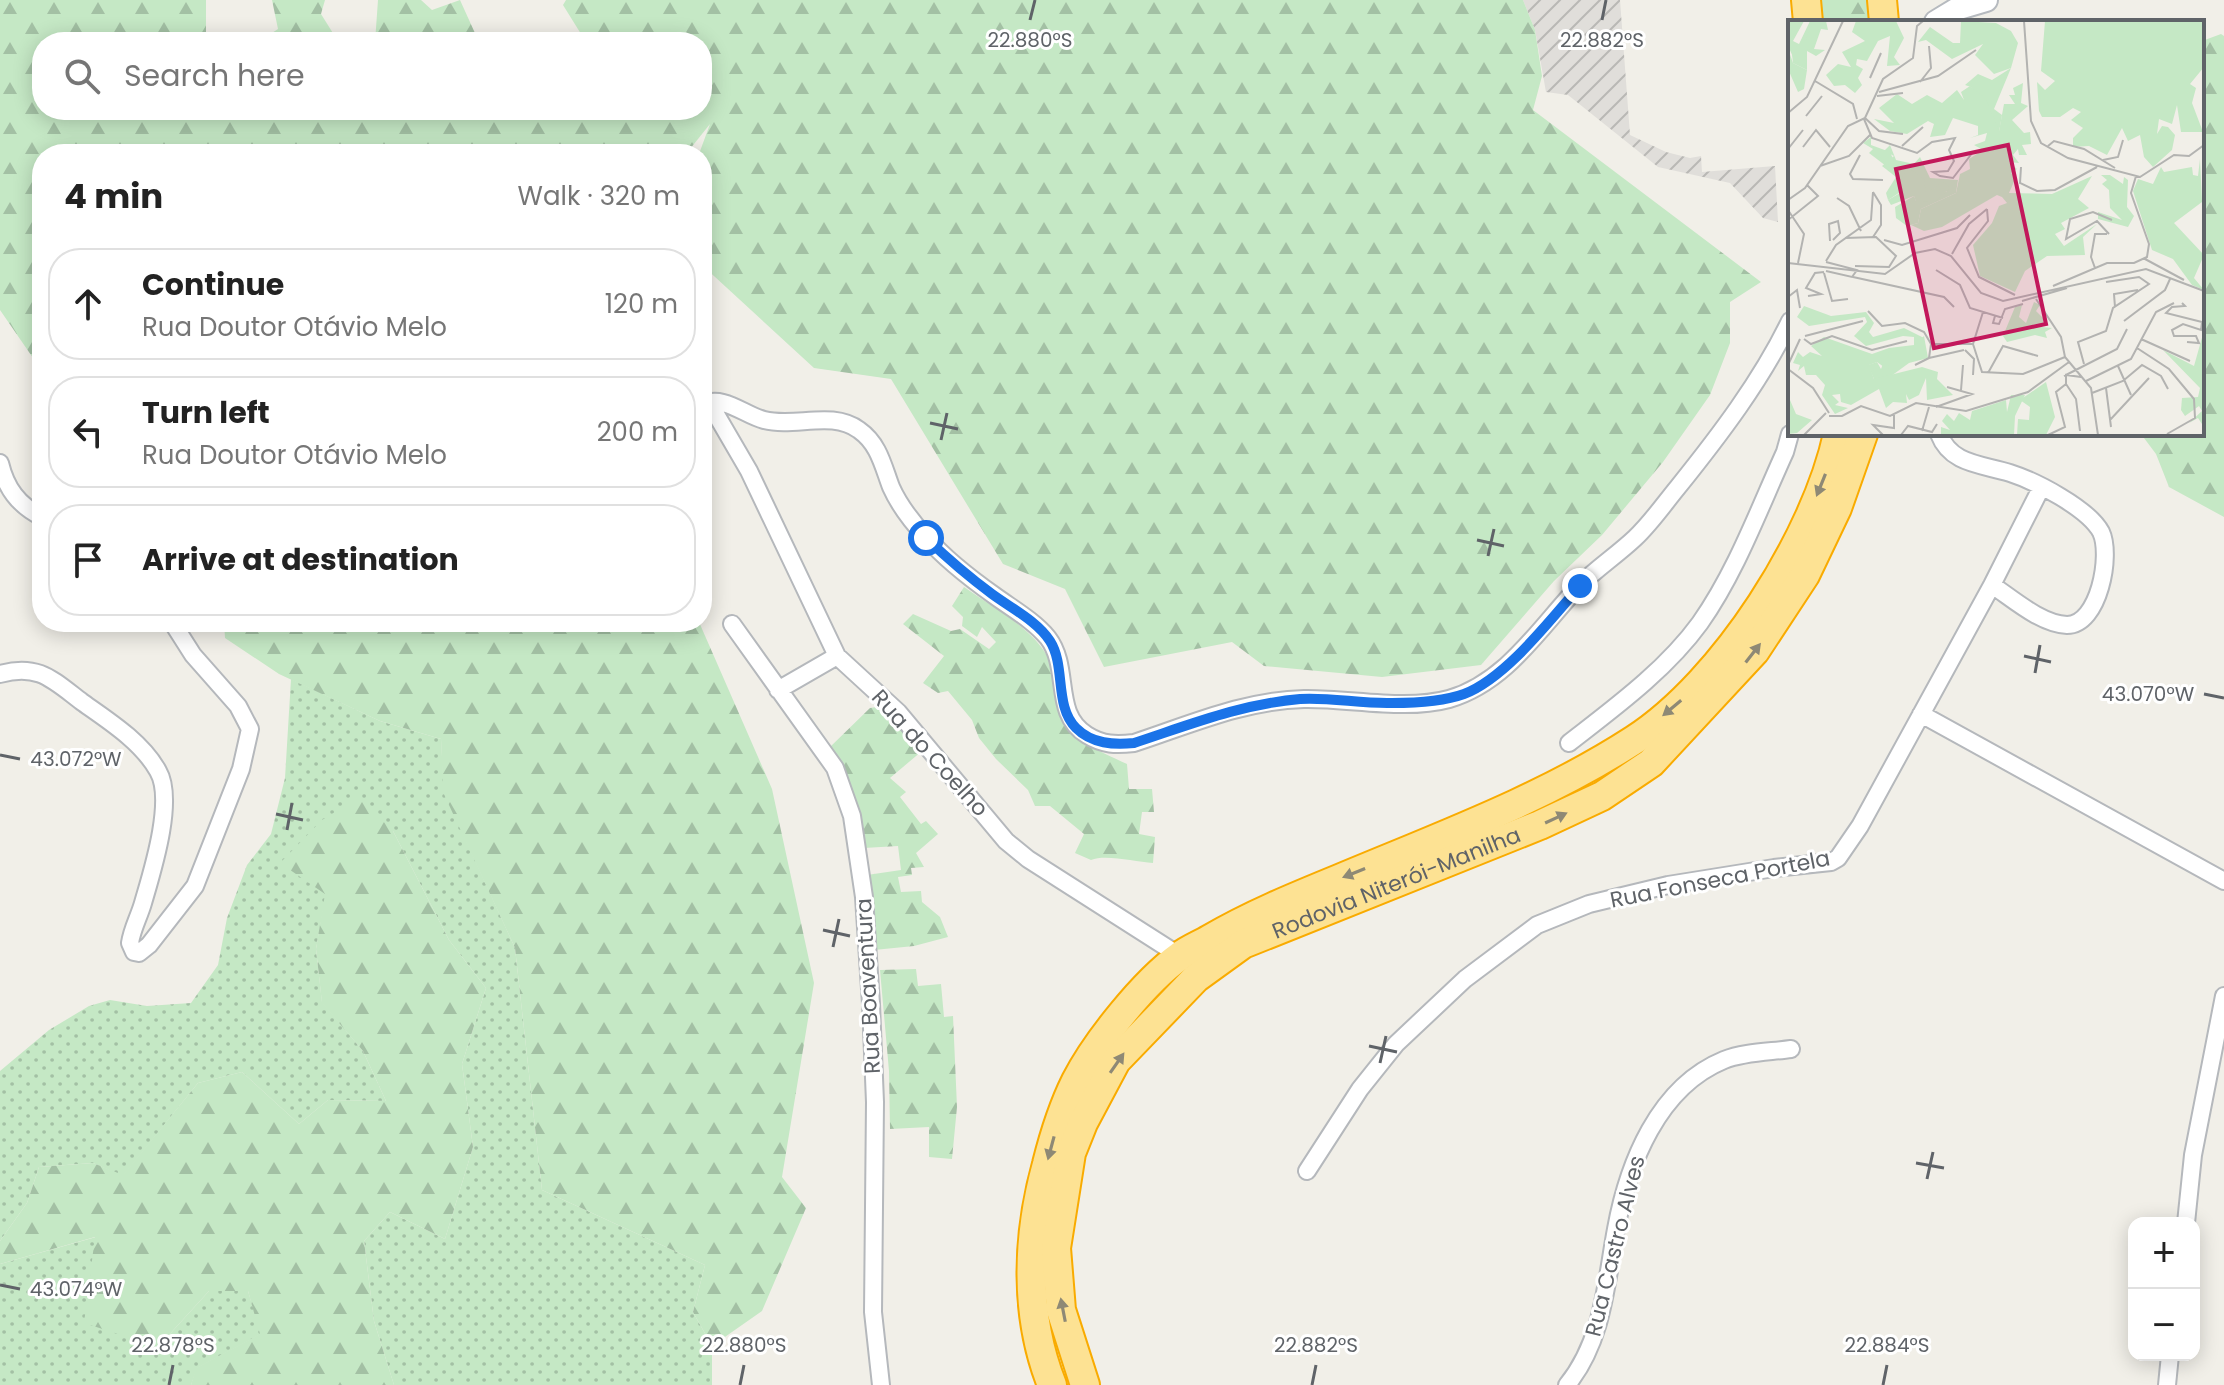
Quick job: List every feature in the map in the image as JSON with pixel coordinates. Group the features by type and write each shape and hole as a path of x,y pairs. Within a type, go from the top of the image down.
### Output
{"highway":[{"path":"1806,0 1808,20"},
{"path":"1882,0 1884,20"},
{"name":"Rodovia Niterói-Manilha","path":"1052,1385 1046,1371 1035,1316 1031,1279 1037,1200 1055,1132 1077,1080 1106,1035 1144,989 1180,956 1248,916 1540,793 1637,739 1690,693 1737,638 1774,586 1802,535 1838,436"},
{"name":"Rodovia Niterói-Manilha","path":"1085,1385 1061,1310 1056,1248 1071,1153 1083,1123 1116,1061 1196,978 1243,944 1540,825 1602,796 1651,763 1755,651 1805,575 1837,508 1862,436"}],"street":[{"path":"1939,20 1959,8 1986,0"},
{"path":"712,402 717,401 763,420 789,424 820,419 858,428 873,443 892,488 926,538 953,564 1036,626 1049,640 1057,655 1066,713 1076,729 1098,742 1116,745 1134,743 1245,707 1302,699 1391,703 1444,700 1467,693 1491,679 1531,641 1580,586 1637,537 1712,445 1788,324"},
{"name":"Rua do Coelho","path":"712,411 749,471 837,656 898,712 1006,841 1028,859 1180,956"},
{"path":"1569,743 1622,701 1700,623 1725,580 1785,452 1789,436"},
{"path":"1940,436 1943,445 1956,457 1971,464 2011,473 2068,502 2089,518 2101,533 2105,556 2100,593 2085,618 2070,625 2051,622 1992,585"},
{"path":"0,463 15,499 32,512"},
{"name":"Rua Fonseca Portela","path":"1307,1171 1360,1089 1396,1044 1465,979 1537,925 1589,904 1668,885 1774,868 1821,865 1838,858 1860,826 1992,585 2041,488"},
{"name":"Rua Boaventura","path":"732,624 835,768 852,816 864,897 873,1046 873,1312 881,1385"},
{"path":"0,674 19,668 51,679 119,728 149,758 160,774 164,794 160,843 130,943 134,952 139,953 149,945 195,886 241,769 250,729 238,706 193,655 178,632"},
{"path":"778,690 837,656"},
{"path":"1921,714 2224,881"},
{"path":"2187,1217 2193,1155 2220,1041 2224,996"},
{"name":"Rua Castro Alves","path":"1567,1385 1577,1372 1594,1336 1607,1292 1616,1226 1645,1136 1655,1120 1677,1094 1706,1069 1740,1056 1791,1049"},
{"path":"2167,1385 2169,1361"}],"shaded area":[{"path":"1523,0 1620,0 1630,135 1666,152 1690,158 1701,156 1702,172 1775,166 1778,222 1763,218 1730,183 1658,167 1568,95 1546,92 1535,30"}],"green space":[{"path":"0,0 206,0 206,32 32,32 32,120 712,120 712,32 580,32 563,5 566,0 1523,0 1535,30 1542,76 1533,110 1761,282 1730,302 1730,343 1710,395 1663,462 1602,535 1554,581 1481,665 1382,677 1264,666 1232,642 1104,667 1065,589 1003,564 891,379 814,368 712,274 712,144 703,144 710,124 694,144 32,144 32,356 0,310"},
{"path":"272,0 325,0 321,14 332,32 273,32 278,29"},
{"path":"378,0 421,0 432,10 460,0 474,32 376,32"},
{"path":"1820,0 1870,0 1872,20 1823,20"},
{"path":"2221,34 2224,36 2224,517 2169,487 2156,454 2142,436 2204,436 2204,40"},
{"path":"964,587 1011,618 1042,648 1052,669 1060,714 1074,734 1093,748 1127,764 1129,789 1152,789 1154,812 1142,812 1139,834 1155,837 1153,863 1112,858 1091,860 1075,853 1084,834 1050,806 1035,806 1028,790 979,738 972,720 948,691 938,693 923,683 944,656 903,624 913,614 951,631 960,629 989,649 996,642 982,627 977,637 962,626 963,617 952,606"},
{"path":"225,632 703,632 772,789 814,983 782,1177 806,1208 762,1311 712,1346 693,1312 705,1265 542,1190 515,948 443,792 441,739 380,721 279,674 225,638"},
{"path":"291,679 380,721 441,739 444,792 515,948 542,1190 705,1265 693,1312 712,1346 712,1385 394,1385 374,1321 364,1241 390,1212 445,1239 473,1147 462,1064 486,988 449,940 393,831 326,894 316,949 322,1002 363,1051 386,1101 328,1100 299,1124 242,1072 198,1083 123,1176 93,1163 39,1167 27,1203 0,1241 0,1071 49,1030 89,1006 110,1000 147,1006 191,1003 218,965 227,918 247,865 271,834 285,778"},
{"path":"883,706 922,751 890,778 906,792 900,797 921,824 926,821 938,834 916,853 924,867 911,868 912,875 898,877 901,892 921,891 922,902 940,917 948,937 914,946 874,950 867,875 901,870 898,846 864,848 829,748 870,708"},
{"path":"360,797 393,831 449,940 486,988 462,1064 473,1147 445,1239 390,1212 364,1241 374,1321 394,1385 191,1385 196,1368 260,1334 248,1291 209,1291 158,1347 84,1323 95,1237 0,1264 0,1241 27,1203 39,1167 93,1163 123,1175 198,1083 242,1072 299,1124 328,1100 386,1101 363,1051 322,1003 316,949 325,894 280,863 322,820"},
{"path":"916,969 918,986 941,984 944,1017 953,1016 957,1107 952,1159 929,1157 929,1127 890,1129 889,1071 880,970"},
{"path":"96,1237 158,1347 209,1291 248,1291 261,1334 197,1368 191,1385 0,1385 0,1264"}],"route":[{"path":"926,538 953,564 1036,626 1049,640 1057,655 1066,713 1076,729 1098,742 1116,745 1134,743 1245,707 1302,699 1391,703 1444,700 1467,693 1491,679 1531,641 1580,586"}]}
